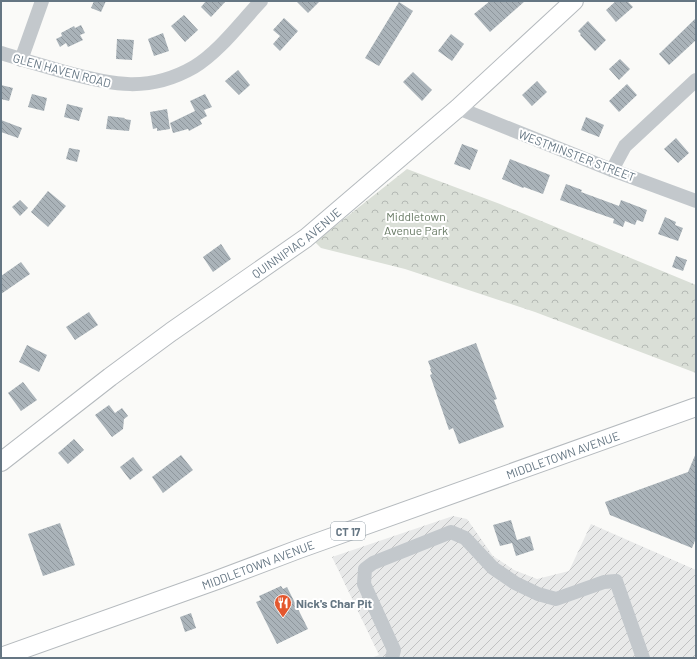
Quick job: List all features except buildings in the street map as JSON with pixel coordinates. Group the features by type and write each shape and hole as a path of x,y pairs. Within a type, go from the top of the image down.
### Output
{"main road":[{"name":"QUINNIPIAC AVENUE","path":"1,462 110,377 171,332 306,238 458,108 574,1"},
{"name":"MIDDLETOWN AVENUE","path":"1,657 210,583 299,548 696,407"}],"street":[{"path":"21,60 42,1"},
{"name":"GLEN HAVEN ROAD","path":"1,53 21,60 95,80 119,84 141,84 163,80 178,75 206,58 261,1"},
{"path":"612,170 625,146 696,80"},
{"name":"WESTMINSTER STREET","path":"458,108 612,170 696,201"},
{"path":"392,658 394,650 364,584 365,569 373,563 451,532 465,538 493,568 515,584 538,594 556,599 604,582 616,581 643,658"}],"shaded area":[{"path":"453,516 467,519 493,556 514,570 537,579 569,571 591,524 696,570 696,658 371,658 379,655 332,557"}],"green space":[{"name":"Middletown Avenue Park","path":"407,169 500,204 696,285 696,373 535,312 405,269 321,248 315,242"}],"place":[{"name":"Nick's Char Pit","path":"283,618"}]}
